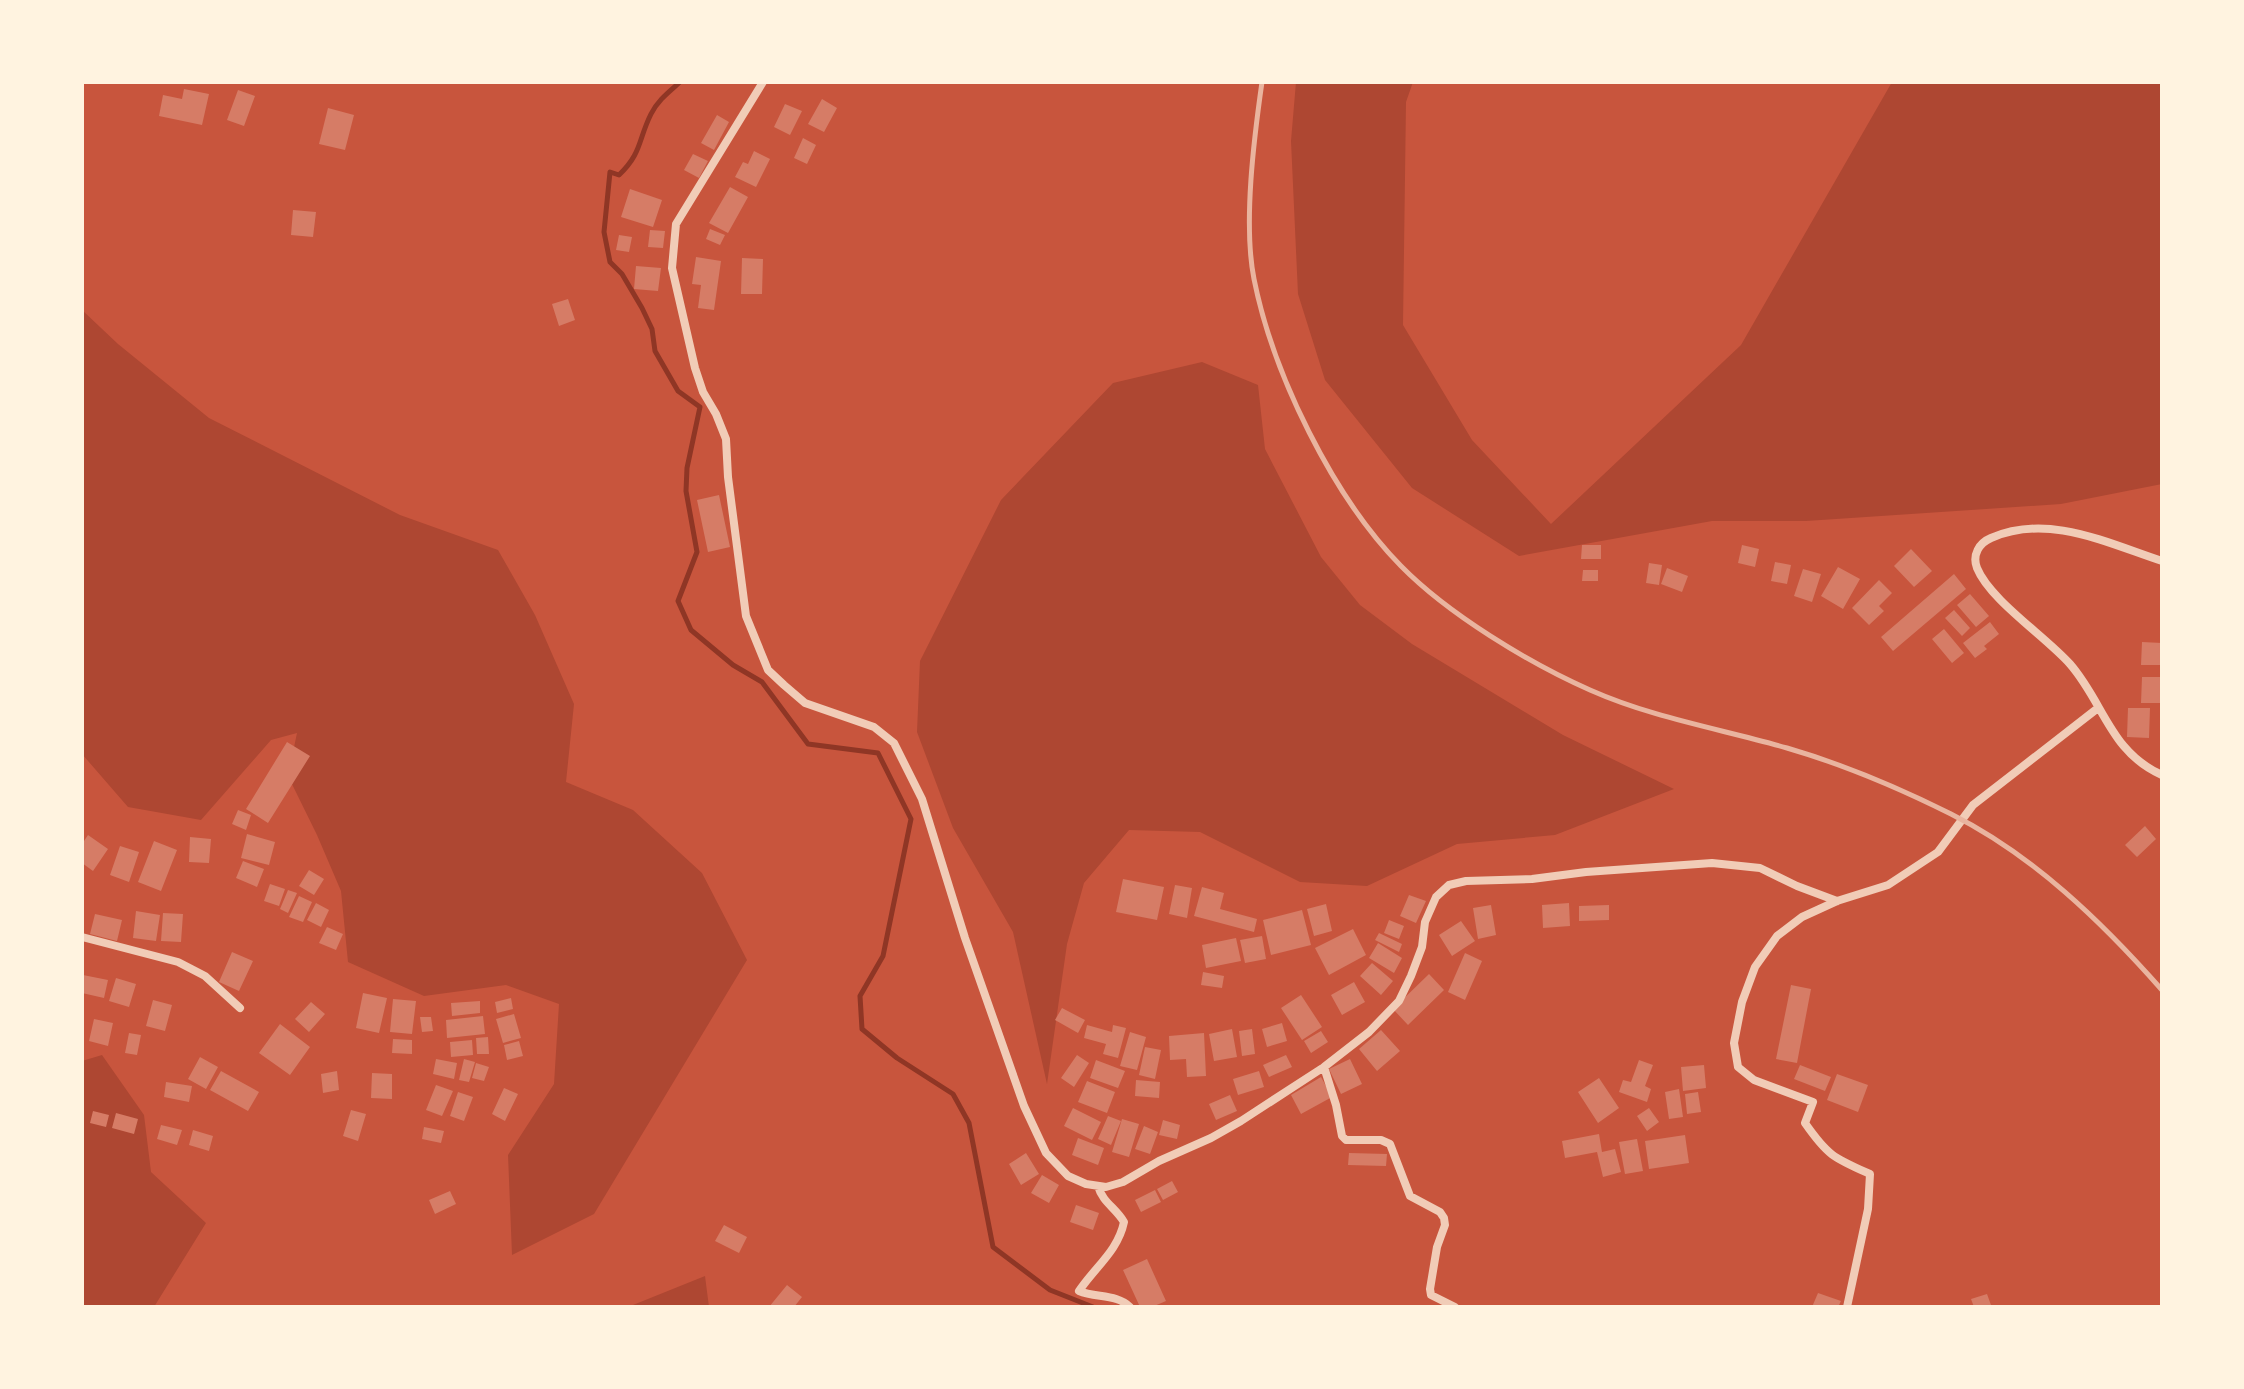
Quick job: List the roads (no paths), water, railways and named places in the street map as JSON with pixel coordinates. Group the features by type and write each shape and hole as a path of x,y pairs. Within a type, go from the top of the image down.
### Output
{"street":[{"path":"763,82 676,224 672,268 695,368 726,439 746,616 768,670 784,685 805,703 874,727 894,743 922,799 965,938 1035,1129 1046,1153 1068,1176 1106,1187 1123,1182 1159,1161 1211,1138 1324,1067 1369,1032 1399,1001 1416,962 1425,922 1436,897 1449,885 1466,881 1532,879 1712,863 1760,868 1837,901"},
{"path":"2162,561 2064,529 2038,527 1984,541 1977,550 1976,564 1986,583 2009,609 2045,638 2072,667 2127,751 2162,775"},
{"path":"1847,1307 1868,1209 1870,1174 1840,1162 1821,1145 1805,1123 1813,1102 1746,1075 1738,1067 1734,1043 1742,1002 1755,967 1777,936 1802,917 1837,901 1888,885 1938,852 1973,805 2098,708"},
{"path":"82,937 178,962 205,976 240,1008"},
{"path":"1324,1067 1342,1136 1352,1141 1381,1140 1390,1144 1410,1196 1440,1212 1444,1218 1430,1289 1431,1295 1455,1307"},
{"path":"1098,1186 1102,1198 1124,1222 1121,1236 1108,1256 1094,1269 1079,1291 1093,1297 1113,1298 1130,1307"}],"waterway":[{"path":"680,82 654,109 636,153 626,167 619,175 610,172 604,232 610,262 622,274 642,308 652,329 655,351 678,391 700,407 687,468 686,491 697,552 678,601 691,630 733,665 762,682 808,744 878,753 911,819 883,956 860,996 862,1029 897,1058 953,1094 969,1123 993,1247 1050,1290 1093,1307"}],"railway":[{"path":"1262,82 1253,154 1249,233 1254,279 1263,316 1275,354 1309,432 1352,505 1401,566 1442,602 1490,636 1590,690 1663,716 1829,761 1951,814 2010,849 2065,892 2162,990"}]}
